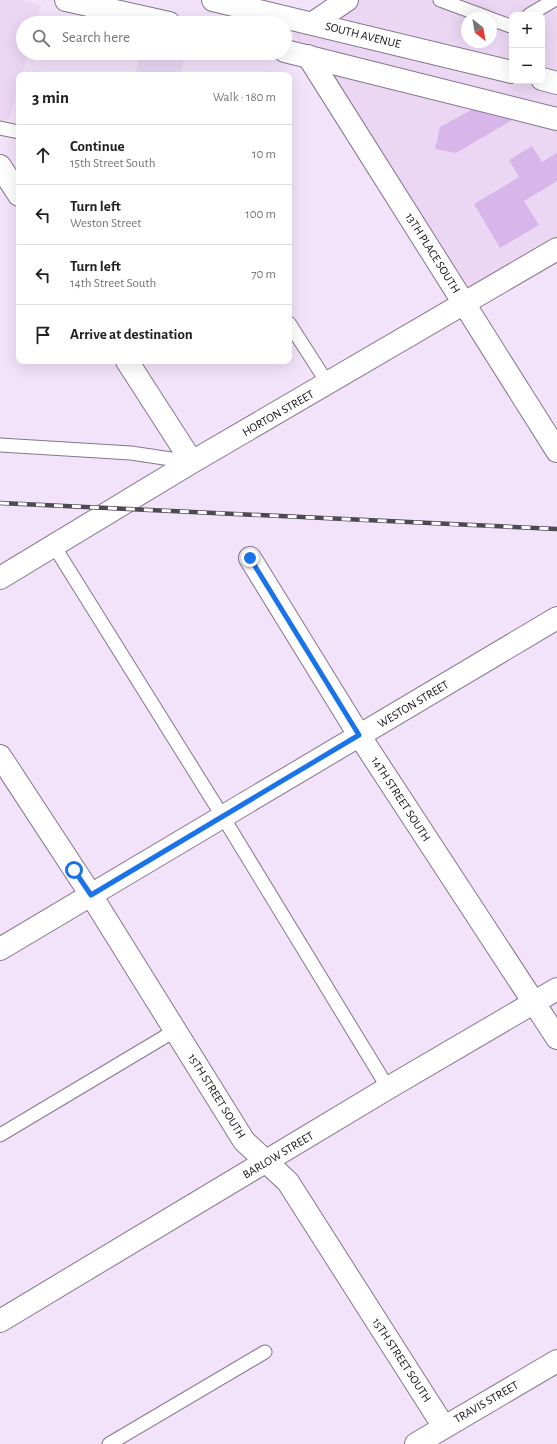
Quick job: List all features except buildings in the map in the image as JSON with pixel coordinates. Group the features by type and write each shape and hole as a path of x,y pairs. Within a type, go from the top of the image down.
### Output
{"main road":[{"path":"66,0 138,16"},
{"name":"SOUTH AVENUE","path":"213,0 272,8 313,23 509,71"},
{"path":"313,23 347,0"},
{"path":"292,53 557,119"},
{"name":"13TH PLACE SOUTH","path":"308,56 557,451"},
{"path":"545,80 557,83"},
{"path":"0,166 16,190"},
{"name":"HORTON STREET","path":"0,578 192,462 557,249"},
{"path":"129,364 192,462"},
{"name":"14TH STREET SOUTH","path":"250,558 359,735 557,1038"},
{"name":"WESTON STREET","path":"0,949 557,618"},
{"name":"15TH STREET SOUTH","path":"0,756 91,895 244,1140 288,1182 444,1427"},
{"name":"BARLOW STREET","path":"0,1321 388,1088 557,989"},
{"name":"TRAVIS STREET","path":"416,1444 557,1361"}],"lane":[{"path":"440,0 473,12"},
{"path":"534,12 554,0 557,6"},
{"path":"497,21 509,26"},
{"path":"0,128 16,131"},
{"path":"292,328 328,384"},
{"path":"0,445 131,454 192,462"},
{"path":"54,546 223,816 388,1088"},
{"path":"0,1135 176,1030"},
{"path":"109,1444 265,1352"}],"shaded area":[{"path":"0,0 22,0 41,5 38,16 16,16 16,60 26,60 23,72 16,72 16,96 10,118 0,124"},
{"path":"351,0 557,0 557,249 465,304 294,34"},
{"path":"138,60 183,60 181,72 136,72"}],"railway":[{"path":"0,503 557,529"}],"route":[{"path":"74,870 91,895 359,735 250,558"}]}
